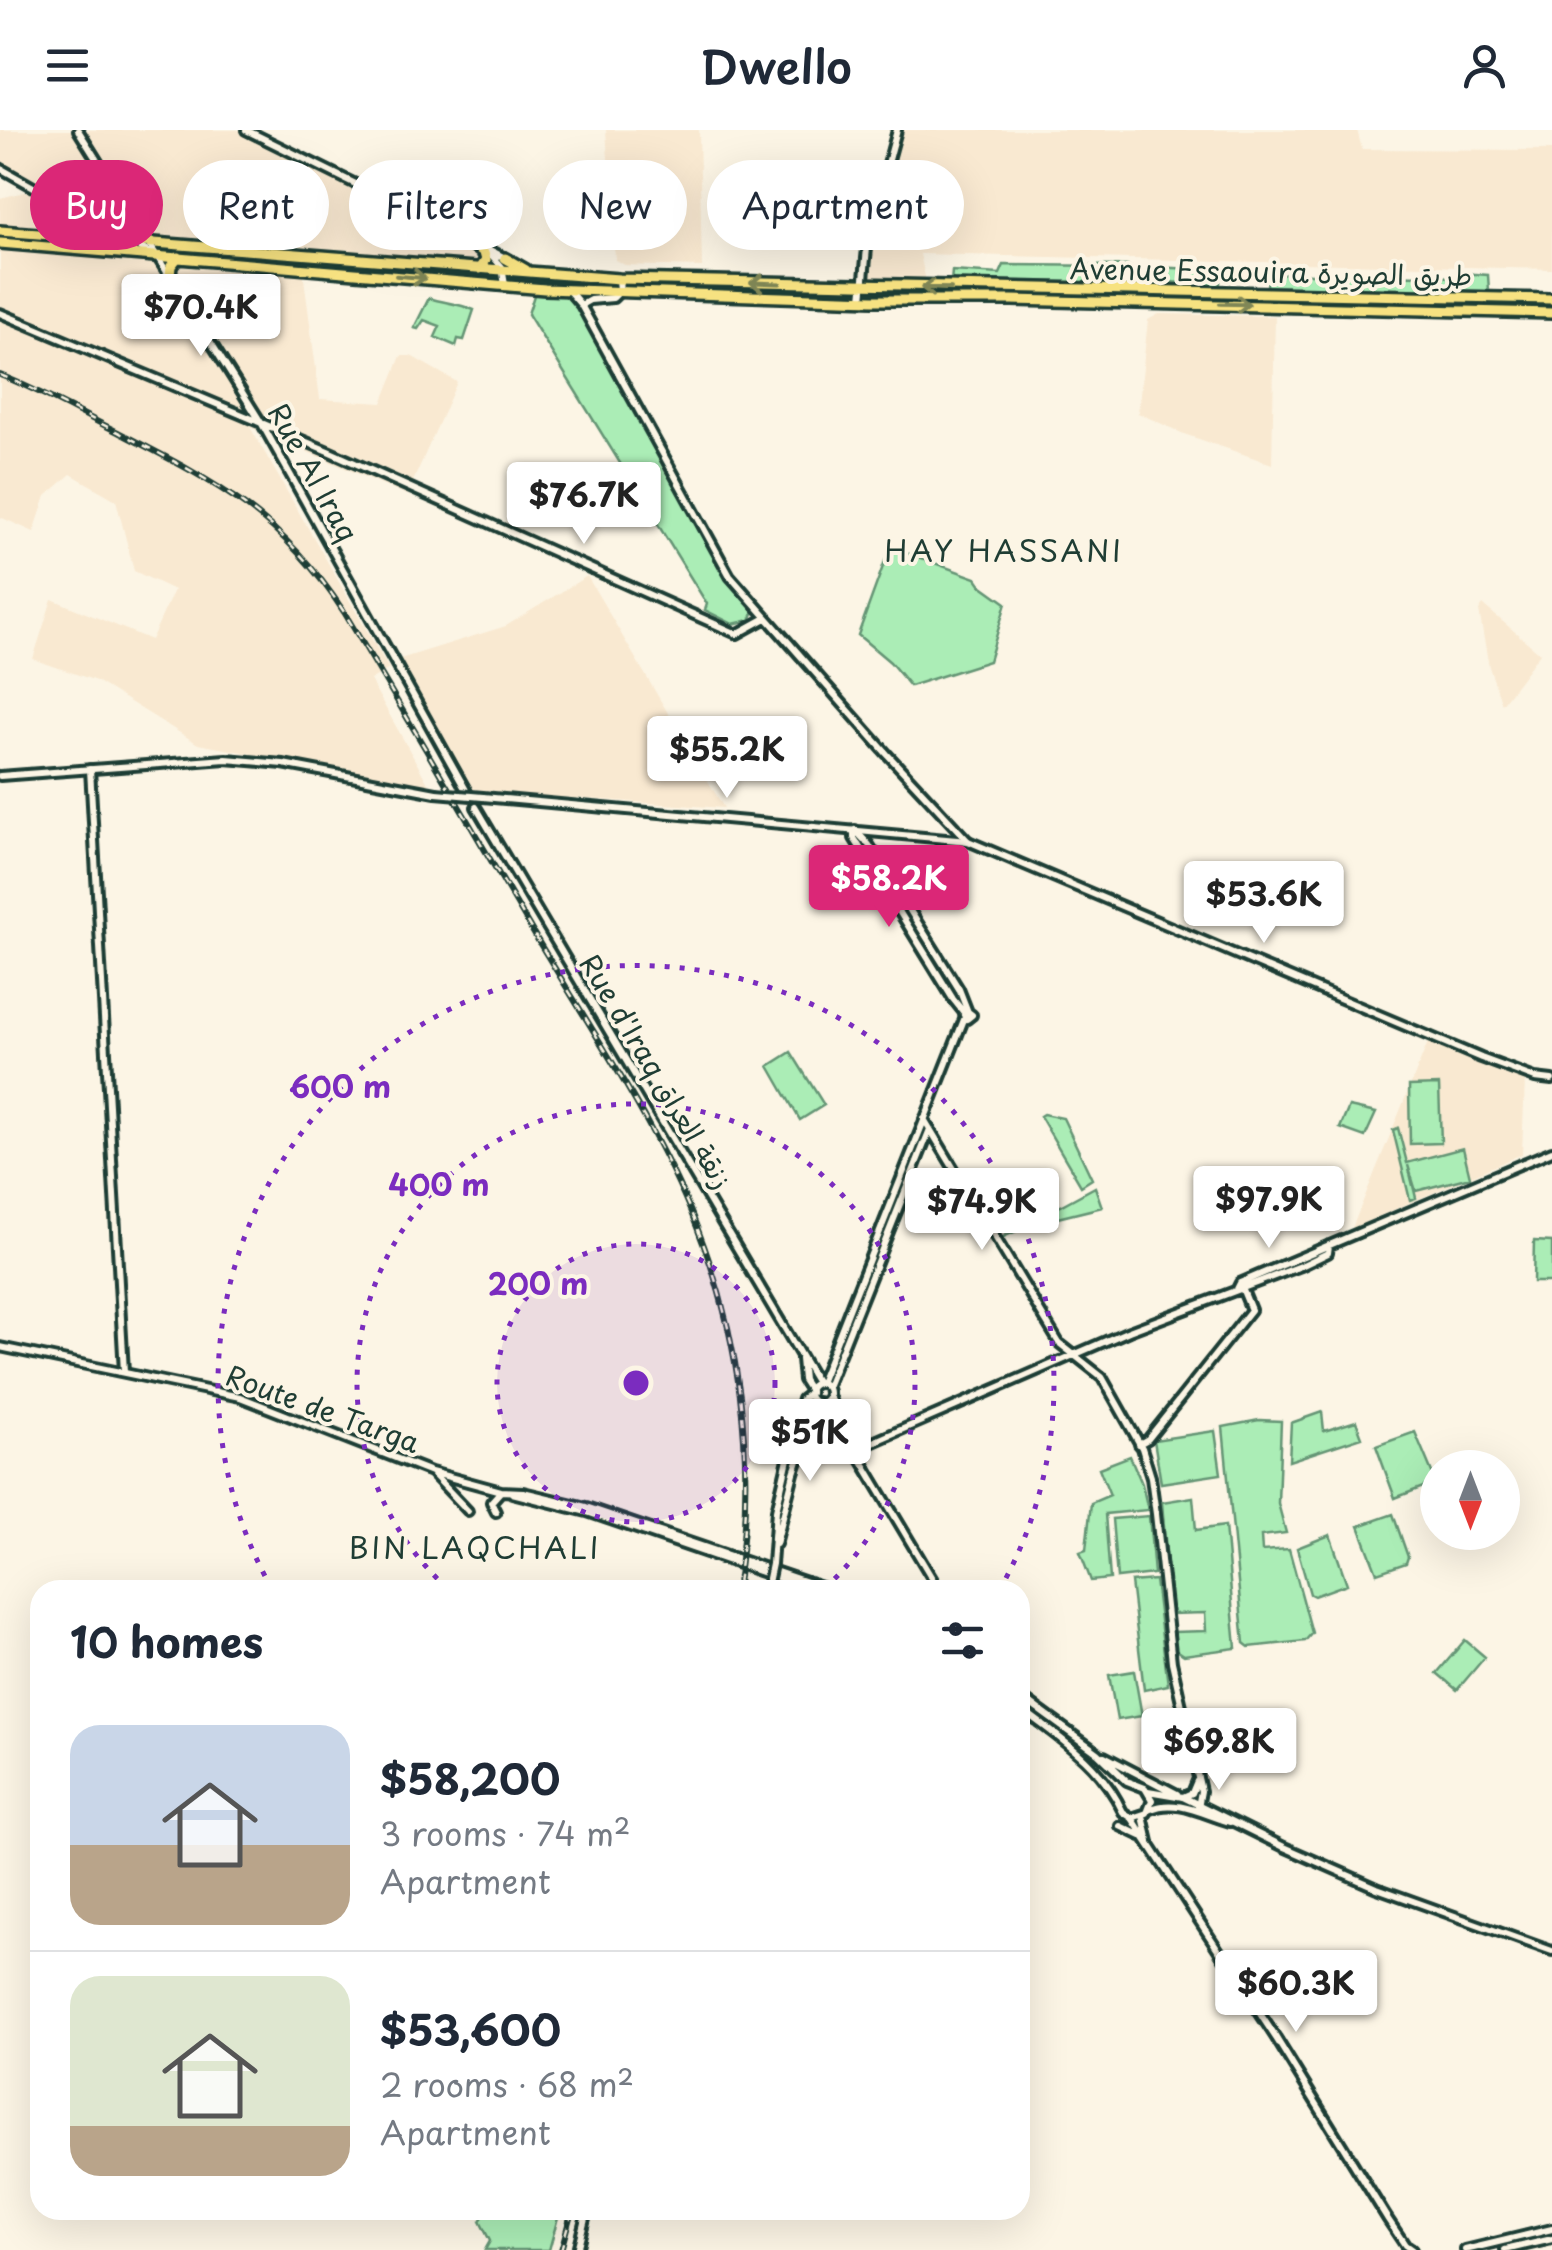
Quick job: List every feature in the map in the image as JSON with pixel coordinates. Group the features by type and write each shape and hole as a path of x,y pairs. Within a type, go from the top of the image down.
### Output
{"main road":[{"name":"Avenue Essaouira طريق الصويرة","path":"0,231 30,233"},
{"name":"Avenue Essaouira طريق الصويرة","path":"0,243 568,290 1552,313"},
{"name":"Avenue Essaouira طريق الصويرة","path":"163,244 619,278 1552,300"},
{"path":"480,250 486,260 480,269"},
{"path":"170,276 178,257"},
{"path":"506,258 529,272"}],"street":[{"name":"Rue Al Iraq","path":"78,130 96,160"},
{"path":"246,130 349,181"},
{"path":"862,299 868,238 896,130"},
{"path":"0,168 30,185"},
{"path":"147,250 156,256"},
{"name":"Rue Al Iraq","path":"152,250 262,424 466,792"},
{"path":"486,250 506,271"},
{"path":"490,250 506,258 508,286"},
{"path":"581,306 589,300 612,299 620,292 619,278"},
{"path":"568,290 581,306 730,576 968,841"},
{"path":"0,312 738,634 766,618"},
{"path":"0,776 242,759 436,793 968,841 1481,1058 1535,1078 1552,1080"},
{"path":"90,767 124,1372"},
{"name":"Rue d'Iraq زنقة العراق","path":"476,807 800,1358 823,1387 838,1422"},
{"path":"823,1387 824,1373 966,1014 959,989 869,845 854,829"},
{"path":"854,829 854,838 952,999 966,1014"},
{"path":"869,845 889,832"},
{"path":"924,1119 1059,1343 1102,1377 1139,1444 1151,1477 1172,1662 1200,1804"},
{"path":"773,1554 812,1414 930,1129"},
{"path":"857,1449 1552,1151"},
{"path":"1139,1444 1148,1439 1251,1310 1240,1287"},
{"name":"Route de Targa","path":"0,1346 240,1396 431,1472 586,1512 785,1580"},
{"name":"Rue d'Iraq زنقة العراق","path":"800,1358 803,1380 810,1392 838,1422"},
{"path":"809,1371 824,1373"},
{"path":"769,1580 776,1510 803,1380"},
{"path":"802,1399 823,1387"},
{"path":"812,1414 828,1412"},
{"path":"838,1422 932,1580"},
{"path":"431,1472 468,1511"},
{"path":"496,1512 492,1500 501,1491"},
{"name":"Route de Targa","path":"511,1493 523,1492 586,1507 801,1580"},
{"path":"1030,1703 1098,1753 1134,1786 1183,1797 1192,1794 1197,1780"},
{"path":"1030,1716 1086,1759 1119,1800 1122,1812 1132,1818 1268,2024 1408,2248"},
{"path":"1098,1753 1236,1824 1376,1888 1552,1951"},
{"path":"1119,1800 1124,1790 1134,1786"},
{"path":"1148,1791 1152,1800 1146,1813 1151,1848"},
{"path":"1132,1818 1166,1804 1236,1824"},
{"path":"1193,1811 1200,1804"},
{"path":"1120,1826 1142,1837"},
{"path":"577,2250 584,2220"},
{"path":"1465,2250 1552,2229"},
{"path":"1505,2250 1552,2239"}],"shaded area":[{"path":"0,130 242,130 306,160 183,160 183,250 329,250 329,171 349,180 349,250 499,250 540,269 301,256 320,399 382,403 401,356 411,356 457,382 407,495 250,427 389,669 370,680 430,787 198,744 96,681 33,659 52,599 151,640 174,590 134,571 116,500 71,474 46,496 34,532 0,517 0,198 30,191 30,250 163,250 163,160 30,160 30,181 0,165"},
{"path":"606,130 699,130 702,267 625,265 615,260 614,250 687,250 687,160 608,160"},
{"path":"900,130 1357,130 1362,149 1552,150 1552,269 920,254 927,286 859,288 864,250 964,250 964,160 893,160"},
{"path":"1159,314 1275,316 1272,464 1184,434 1138,413 1148,320"},
{"path":"587,576 724,808 468,791 400,659 506,626"},
{"path":"1483,605 1540,653 1502,704 1489,667 1479,611"},
{"path":"1429,1040 1525,1079 1522,1154 1352,1228"}],"green space":[{"path":"1004,265 1127,266 1133,270 1133,282 951,282 952,271 1000,274"},
{"path":"1150,267 1220,270 1220,286 1144,280"},
{"path":"1382,271 1384,275 1488,275 1489,291 1360,290 1361,272"},
{"path":"1268,273 1357,275 1357,289 1267,287"},
{"path":"535,292 567,294 573,298 730,579 755,609 750,620 733,624 705,610 707,604 528,314"},
{"path":"429,298 474,310 464,340 458,339 456,346 435,337 440,326 424,320 418,329 414,328"},
{"path":"890,547 976,578 1006,603 989,661 910,686 890,662 858,635"},
{"path":"791,1052 824,1105 800,1120 769,1066"},
{"path":"1439,1085 1441,1143 1410,1144 1409,1086"},
{"path":"1349,1107 1376,1113 1365,1137 1340,1128"},
{"path":"1040,1116 1063,1118 1092,1179 1081,1186"},
{"path":"1398,1128 1407,1163 1463,1148 1470,1177 1416,1191 1408,1165 1416,1198 1410,1200 1393,1130"},
{"path":"1095,1187 1102,1207 1029,1225 1001,1238"},
{"path":"1534,1241 1552,1242 1552,1282 1533,1282"},
{"path":"1322,1412 1324,1431 1356,1421 1362,1437 1289,1461 1291,1423"},
{"path":"1259,1420 1281,1421 1278,1503 1286,1533 1261,1536 1262,1551 1289,1549 1312,1633 1305,1641 1249,1647 1244,1643 1223,1427"},
{"path":"1215,1431 1221,1474 1161,1483 1154,1440"},
{"path":"1415,1432 1423,1450 1420,1488 1395,1498 1376,1446"},
{"path":"1130,1456 1148,1510 1105,1514 1110,1579 1091,1581 1080,1552 1086,1550 1091,1503 1110,1495 1099,1468"},
{"path":"1193,1497 1196,1530 1225,1526 1236,1648 1184,1655 1175,1649 1173,1632 1206,1631 1205,1613 1171,1614 1162,1502"},
{"path":"1393,1514 1408,1557 1406,1563 1377,1573 1359,1526"},
{"path":"1149,1516 1154,1574 1117,1578 1112,1519"},
{"path":"1330,1535 1347,1584 1314,1596 1310,1594 1297,1548"},
{"path":"1155,1580 1168,1685 1144,1690 1131,1582"},
{"path":"1465,1640 1485,1657 1457,1690 1437,1673"},
{"path":"1134,1671 1142,1716 1117,1720 1109,1675"},
{"path":"557,2220 549,2250 485,2250 490,2241 480,2221"}],"railway":[{"path":"0,375 154,450 244,505 296,550 344,612 618,1072 657,1140 690,1210 722,1302 740,1397 745,1493 738,1580"},
{"path":"561,2250 569,2220"}],"district":[{"name":"HAY HASSANI","path":"1004,549"},
{"name":"BIN LAQCHALI","path":"475,1546"}]}
